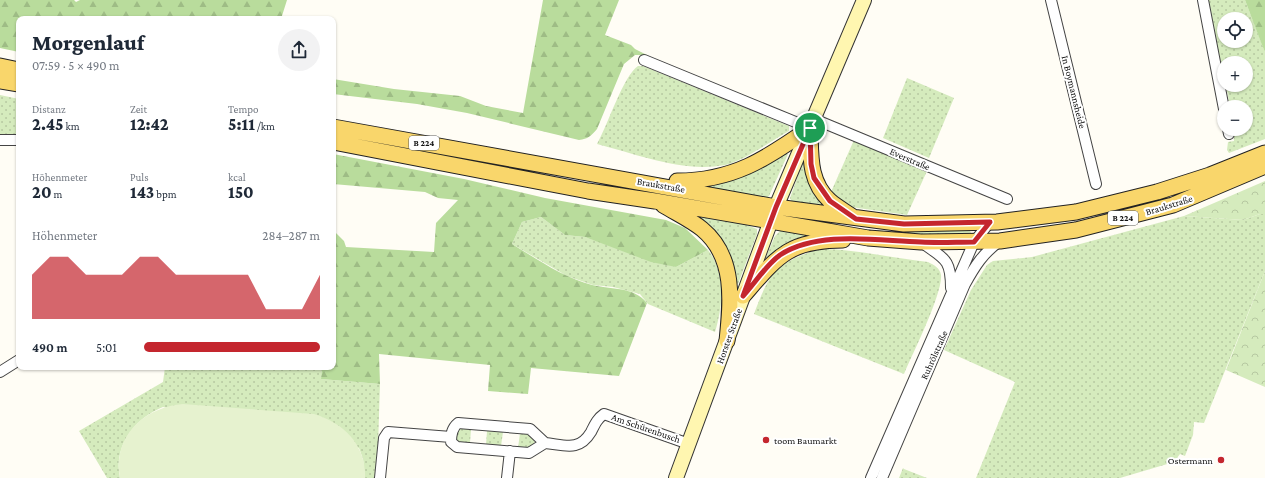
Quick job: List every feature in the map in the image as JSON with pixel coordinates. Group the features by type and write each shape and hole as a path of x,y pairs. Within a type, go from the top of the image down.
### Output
{"main road":[{"name":"Horster Straße","path":"676,478 770,221 864,0"},
{"path":"0,66 16,69"},
{"path":"0,81 16,84"},
{"path":"640,182 697,181 733,172 768,157 812,123"},
{"path":"812,123 811,164 814,178 830,201 856,219"},
{"name":"Braukstraße","path":"336,128 776,207 856,219 904,224 990,222 1076,212 1158,192 1210,175 1265,153"},
{"name":"Braukstraße","path":"336,143 588,191 655,200 868,238 921,242 1000,241 1076,230 1173,205 1265,166"},
{"path":"655,200 702,229 711,238 725,261 730,298 727,341"},
{"path":"743,296 766,268 780,255 786,252 807,243 826,240 868,238"}],"street":[{"name":"In Boymannsheide","path":"1052,0 1096,184"},
{"path":"1203,0 1222,100"},
{"path":"644,60 812,123"},
{"name":"Everstraße","path":"812,123 1007,199"},
{"path":"0,140 16,140"},
{"path":"950,292 974,242 990,222"},
{"name":"Ruhrölstraße","path":"882,478 965,284 977,262 987,251 1000,241"},
{"path":"921,242 946,261 951,271 950,292"},
{"name":"Ruhrölstraße","path":"871,478 950,292"},
{"path":"0,372 16,362"},
{"name":"Am Schürenbusch","path":"546,443 568,446 578,445 587,438 598,418 604,414 689,444"},
{"path":"458,423 530,429 546,443 529,453 457,447 451,442 451,437 454,426 458,423"},
{"path":"380,478 384,438 388,432 451,437"},
{"path":"507,478 510,451"}],"green space":[{"path":"0,0 74,0 76,2 80,0 287,0 282,16 16,16 16,51 0,48"},
{"path":"543,0 619,0 605,35 631,45 635,49 647,55 635,55 624,64 597,129 587,138 582,140 467,113 417,104 336,94 336,79 394,89 460,96 486,106 523,113"},
{"path":"1207,0 1245,0 1250,12 1217,12 1217,45"},
{"path":"1245,0 1265,0 1265,52 1253,21 1253,12 1250,12"},
{"path":"1253,21 1265,52 1265,139 1229,153 1227,150 1228,142 1234,141 1234,136 1253,136 1253,100 1229,100 1227,92 1253,92 1253,56 1219,56 1218,48 1253,48"},
{"path":"638,66 643,66 789,126 789,131 758,150 732,163 709,167 676,165 597,144 621,90 632,71"},
{"path":"907,78 954,98 929,158 883,138"},
{"path":"0,95 16,98 16,134 0,134"},
{"path":"854,140 927,171 907,215 851,207 831,192"},
{"path":"785,153 788,154 769,196 766,199 705,187 706,184 728,180 748,173 766,165"},
{"path":"336,155 464,179 545,198 666,220 685,228 708,250 676,267 651,262 585,237 565,235 541,217 522,222 512,244 551,268 571,278 600,287 629,291 647,303 619,376 531,368 528,394 488,391 490,365 379,354 380,384 321,379 322,370 336,370 336,233 344,241 346,247 434,252 436,223 458,200 438,198 425,192 336,184"},
{"path":"805,161 829,207 792,202 790,198 803,162"},
{"path":"1265,181 1265,214 1260,214 1243,220 1184,216"},
{"path":"1260,214 1265,214 1265,271 1204,423 1194,422 1193,435 1185,456 1180,454 1174,462 1120,478 976,478 1015,382 944,350 971,290 987,265 993,261 1032,257 1184,216 1243,220"},
{"path":"697,215 744,224 757,229 757,234 738,284 735,285 696,217"},
{"path":"541,217 565,235 585,237 676,267 708,250 718,269 721,290 720,311 715,332 648,304 640,294 613,287 593,285 567,276 512,244 522,222"},
{"path":"849,228 899,232 963,230 970,231 971,233 970,236 918,237"},
{"path":"781,230 811,236 768,260 766,257 775,236"},
{"path":"819,249 860,252 928,262 939,270 941,275 937,295 904,374 754,314 764,289 776,271 793,259"},
{"path":"1265,271 1265,387 1226,370"},
{"path":"165,370 322,370 321,379 380,384 377,478 365,478 363,459 359,448 163,407 143,418 135,426 123,444 119,466 120,478 107,478 79,431 163,382"},
{"path":"183,404 314,414 325,418 344,430 357,446 362,455 365,478 120,478 119,463 121,450 126,437 134,427 144,418 156,411 169,406"},
{"path":"458,428 471,429 470,443 463,444 456,441 454,433"},
{"path":"487,431 503,432 501,446 486,445"},
{"path":"520,433 526,433 535,439 534,445 531,449 518,448"},
{"path":"903,468 904,469 927,478 899,478"}],"place":[{"name":"toom Baumarkt","path":"766,440"},
{"name":"Ostermann","path":"1221,460"}],"route":[{"path":"810,128 811,164 814,178 830,201 856,219 904,224 990,222 974,242 921,242 868,238 826,240 807,243 780,255 766,268 743,296 776,207 810,128"}]}
